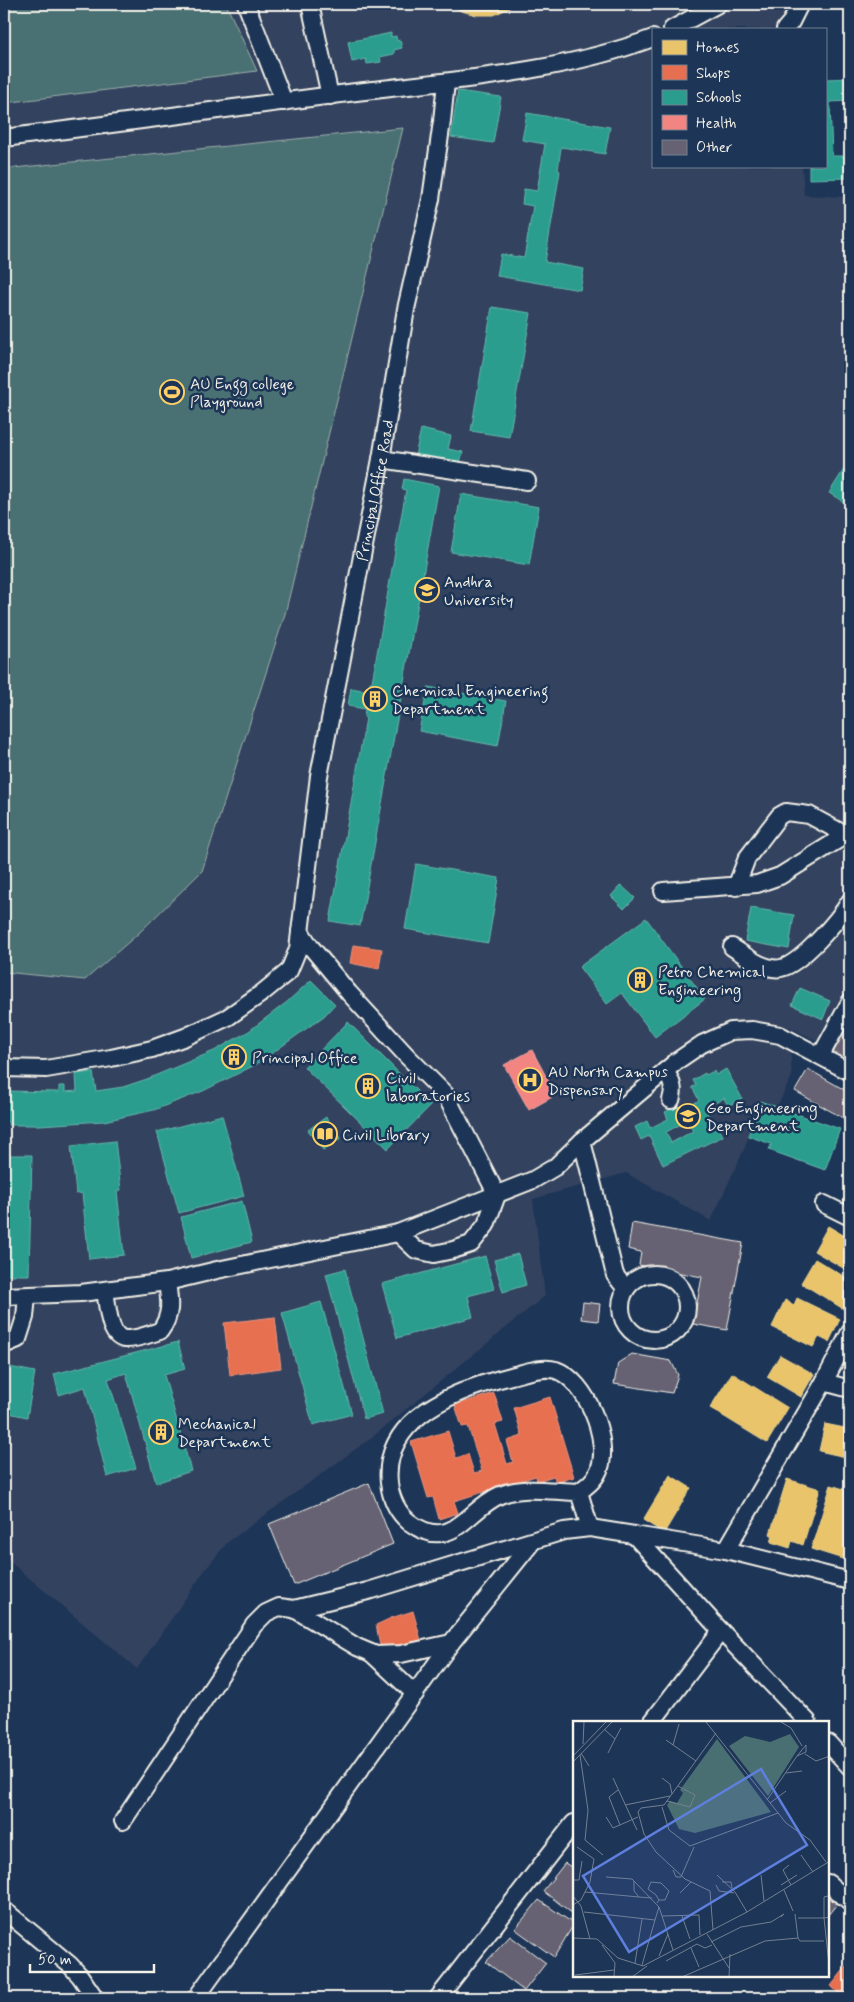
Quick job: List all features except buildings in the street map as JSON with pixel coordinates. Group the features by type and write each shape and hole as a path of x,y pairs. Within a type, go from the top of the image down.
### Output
{"street":[{"path":"246,4 284,102"},
{"path":"310,4 330,96"},
{"path":"674,28 718,4"},
{"path":"786,28 800,4"},
{"path":"4,138 446,82 573,62 628,48 652,38"},
{"name":"Principal Office Road","path":"4,1068 46,1069 152,1050 235,1013 289,971 298,949 302,900 319,776 381,459 406,309 431,198 446,82"},
{"path":"381,459 527,481"},
{"path":"736,887 747,858 779,816 786,812 809,815 848,835"},
{"path":"663,891 757,884 780,876 848,835"},
{"path":"732,947 755,962 768,967 782,968 799,959 822,936 850,901"},
{"path":"300,931 349,993 445,1094 497,1195 486,1225 471,1244 434,1254 416,1250 398,1233"},
{"path":"821,1055 850,1002"},
{"path":"4,1296 105,1291 167,1282 398,1233 533,1180 555,1166 665,1071 702,1044 731,1031 752,1030 780,1035 850,1072"},
{"path":"665,1071 670,1078 674,1092 671,1100"},
{"path":"582,1141 615,1275 626,1289"},
{"path":"824,1204 850,1216"},
{"path":"655,1274 666,1276 675,1281 682,1290 686,1300 687,1311 684,1322 678,1331 669,1337 648,1340 637,1336 629,1330 623,1320 621,1310 622,1299 626,1289 634,1281 644,1276 655,1274"},
{"path":"105,1291 113,1332 119,1337 126,1339 160,1331 166,1324 170,1314 171,1303 167,1282"},
{"path":"4,1346 18,1339 26,1317 27,1296"},
{"path":"726,1550 824,1382 850,1332"},
{"path":"539,1370 554,1370 568,1376 579,1388 595,1418 603,1448 602,1461 597,1475 594,1480 579,1492 559,1488 519,1490 500,1495 479,1509 462,1525 443,1534 432,1533 418,1528 400,1514 390,1494 388,1470 393,1448 406,1430 423,1413 449,1396 491,1381 539,1370"},
{"path":"824,1382 850,1389"},
{"path":"579,1492 590,1528"},
{"path":"123,1821 254,1625 266,1613 279,1607 294,1609 368,1591 564,1531 590,1528 726,1550 850,1581"},
{"path":"634,1535 720,1631 807,1721"},
{"path":"196,1998 451,1643 533,1541"},
{"path":"294,1609 357,1647 376,1655 401,1654 451,1643"},
{"path":"653,1721 720,1631"},
{"path":"371,1653 415,1694"},
{"path":"829,1744 850,1767"},
{"path":"438,1998 573,1824"},
{"path":"829,1884 850,1902"},
{"path":"4,1910 70,1965 95,1998"}],"shaded area":[{"name":"Andhra University","path":"4,4 790,4 792,28 652,28 652,168 802,168 804,195 850,197 850,982 823,1044 789,1027 792,1076 777,1107 760,1101 745,1147 711,1221 626,1173 533,1199 545,1296 371,1438 228,1542 205,1570 137,1669 4,1557"}],"green space":[{"path":"4,4 226,4 257,71 4,103"},
{"name":"AU Engg college Playground","path":"403,128 285,614 202,871 139,933 85,980 4,972 4,169"}],"place":[{"name":"AU Engg college Playground","path":"172,392"},
{"name":"Andhra University","path":"427,590"},
{"name":"Chemical Engineering Department","path":"375,699"},
{"name":"Petro Chemical Engineering","path":"640,980"},
{"name":"Principal Office","path":"234,1057"},
{"name":"AU North Campus Dispensary","path":"530,1080"},
{"name":"Civil laboratories","path":"368,1086"},
{"name":"Geo Engineering Department","path":"688,1116"},
{"name":"Civil Library","path":"325,1134"},
{"name":"Mechanical Department","path":"161,1432"}]}
